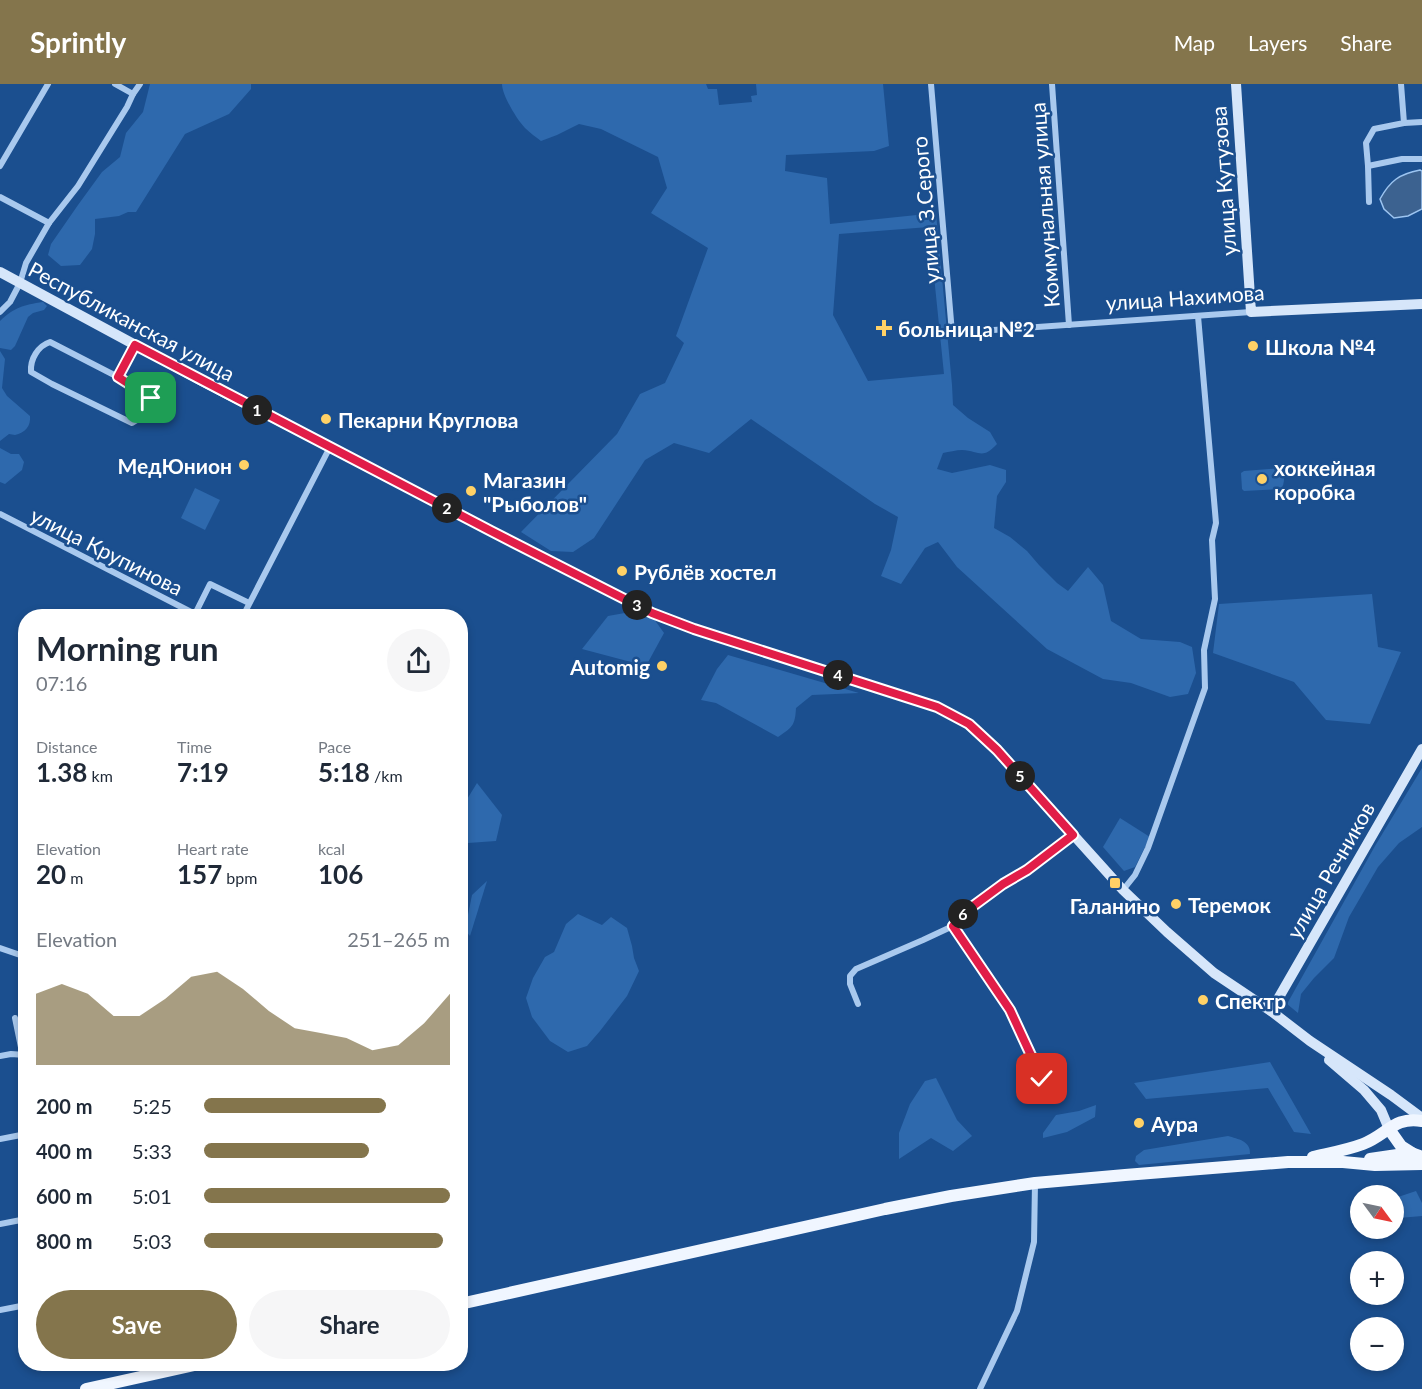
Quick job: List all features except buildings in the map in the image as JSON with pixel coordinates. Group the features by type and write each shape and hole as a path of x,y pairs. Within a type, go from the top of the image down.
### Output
{"main road":[{"path":"1387,1124 1406,1120 1422,1120"},
{"path":"1288,1162 1347,1150 1378,1137 1387,1124"},
{"path":"1387,1124 1401,1146 1418,1153"},
{"path":"1343,1162 1418,1153"},
{"path":"468,1303 885,1209 1035,1183 1288,1162 1422,1164"},
{"path":"86,1389 145,1371"}],"street":[{"path":"0,166 48,84"},
{"path":"115,84 133,94"},
{"path":"0,312 10,302 20,283 26,263 49,223 78,186 140,84"},
{"name":"улица З.Серого","path":"931,84 952,333"},
{"name":"Коммунальная улица","path":"1052,84 1069,325"},
{"name":"улица Кутузова","path":"1236,84 1251,312"},
{"path":"1401,84 1404,123"},
{"path":"1369,202 1365,143 1374,129 1422,122"},
{"path":"1368,166 1402,159 1422,159"},
{"path":"0,197 49,223"},
{"name":"Республиканская улица","path":"0,272 330,447 652,613 694,629 937,707 969,724 997,750 1123,890 1167,932 1214,973 1271,1011 1310,1041"},
{"name":"улица Нахимова","path":"952,333 1251,312 1422,304"},
{"path":"1123,890 1135,874 1148,848 1204,688 1204,650 1215,599 1212,540 1216,523 1198,316"},
{"path":"50,342 118,377 151,398 141,418 132,423 31,372 31,363 42,345 50,342"},
{"path":"118,377 135,345"},
{"path":"246,609 330,447"},
{"name":"улица Крупинова","path":"0,514 185,609"},
{"name":"улица Крупинова","path":"198,609 210,584 249,603"},
{"name":"улица Речников","path":"1271,1011 1422,749"},
{"path":"858,1004 850,984 850,976 856,969 953,926 965,912 1073,835"},
{"path":"953,926 1010,1010 1044,1086"},
{"path":"0,948 18,954"},
{"path":"15,1018 18,1030"},
{"path":"1310,1041 1391,1095 1422,1120"},
{"path":"1310,1041 1364,1090 1381,1110 1387,1124"},
{"path":"0,1056 18,1055"},
{"path":"0,1139 18,1136"},
{"path":"980,1389 1017,1311 1034,1242 1035,1183"},
{"path":"0,1224 18,1221"},
{"path":"0,1311 18,1307"}],"shaded area":[{"path":"150,84 251,84 251,89 229,114 185,134 136,212 95,219 92,249 80,265 61,266 48,255 51,244 102,172 120,157 126,133 143,112"},
{"path":"502,84 706,84 708,89 717,89 719,105 752,102 751,96 757,95 756,84 883,84 889,146 874,151 786,155 785,171 827,178 830,224 936,213 953,405 990,432 997,444 984,453 962,450 943,453 937,469 952,473 990,465 1006,470 1006,482 997,496 994,528 1027,551 1057,583 1068,591 1088,567 1103,585 1111,621 1141,639 1180,642 1192,647 1196,673 1188,694 1170,697 1131,683 1103,679 1047,649 957,567 938,542 925,548 901,584 881,576 891,550 898,517 875,504 751,419 709,453 674,443 645,460 594,538 573,552 551,551 521,532 617,434 640,394 665,383 684,343 676,336 708,248 651,213 667,188 658,157 601,129 579,124 541,141 518,119","holes":["929,227 944,374 868,381 833,315 839,234"]},
{"path":"1422,171 1422,209 1408,216 1394,218 1384,209 1380,199 1396,179"},
{"path":"43,302 47,306 44,310 28,317 15,346 11,350 0,348 0,321 20,307"},
{"path":"0,351 5,359 2,388 7,396 30,416 30,420 24,431 15,435 9,434 0,441"},
{"path":"0,448 11,454 19,454 24,462 22,470 5,484 0,482"},
{"name":"хоккейная коробка","path":"1281,468 1284,478 1281,489 1244,491 1242,489 1241,473 1244,471"},
{"path":"195,488 220,500 205,530 181,518"},
{"path":"1372,594 1378,647 1401,652 1370,724 1326,720 1294,682 1213,653 1219,604"},
{"path":"636,611 654,619 664,633 646,666 582,649 608,616"},
{"path":"728,655 859,693 812,695 796,708 792,725 778,737 716,703 701,700 717,669"},
{"path":"1422,768 1422,827 1399,843 1378,867 1349,917 1334,958 1301,994 1298,1013 1287,1004 1375,846"},
{"path":"477,783 502,815 496,841 468,843 468,798"},
{"path":"1120,818 1150,837 1135,867 1124,871 1103,847"},
{"path":"487,881 470,936 468,915 472,895"},
{"path":"578,914 602,925 611,917 627,928 639,971 627,996 587,1046 568,1052 550,1041 532,1017 526,998 533,978 545,957 554,952 566,924"},
{"path":"1270,1062 1311,1134 1294,1132 1268,1088 1146,1099 1134,1083"},
{"path":"936,1078 957,1120 972,1136 953,1151 931,1138 899,1159 899,1133 910,1104 925,1081"},
{"path":"1096,1105 1095,1117 1067,1132 1043,1138 1043,1133 1056,1115"},
{"path":"1228,1136 1246,1143 1250,1154 1139,1165 1135,1161 1136,1156 1144,1150"},
{"path":"1416,1191 1422,1203 1422,1216 1404,1218 1404,1195"}],"place":[{"name":"больница №2","path":"884,328"},
{"name":"Школа №4","path":"1253,346"},
{"name":"Пекарни Круглова","path":"326,419"},
{"name":"МедЮнион","path":"244,465"},
{"name":"хоккейная коробка","path":"1262,479"},
{"name":"Магазин \"Рыболов\"","path":"471,491"},
{"name":"Рублёв хостел","path":"622,571"},
{"name":"Automig","path":"662,666"},
{"name":"Галанино","path":"1115,883"},
{"name":"Теремок","path":"1176,904"},
{"name":"Спектр","path":"1203,1000"},
{"name":"Аура","path":"1139,1123"}],"route":[{"path":"151,398 118,377 135,345 652,613 694,629 937,707 969,724 997,750 1073,835 965,912 953,926 1010,1010 1042,1079"}]}
